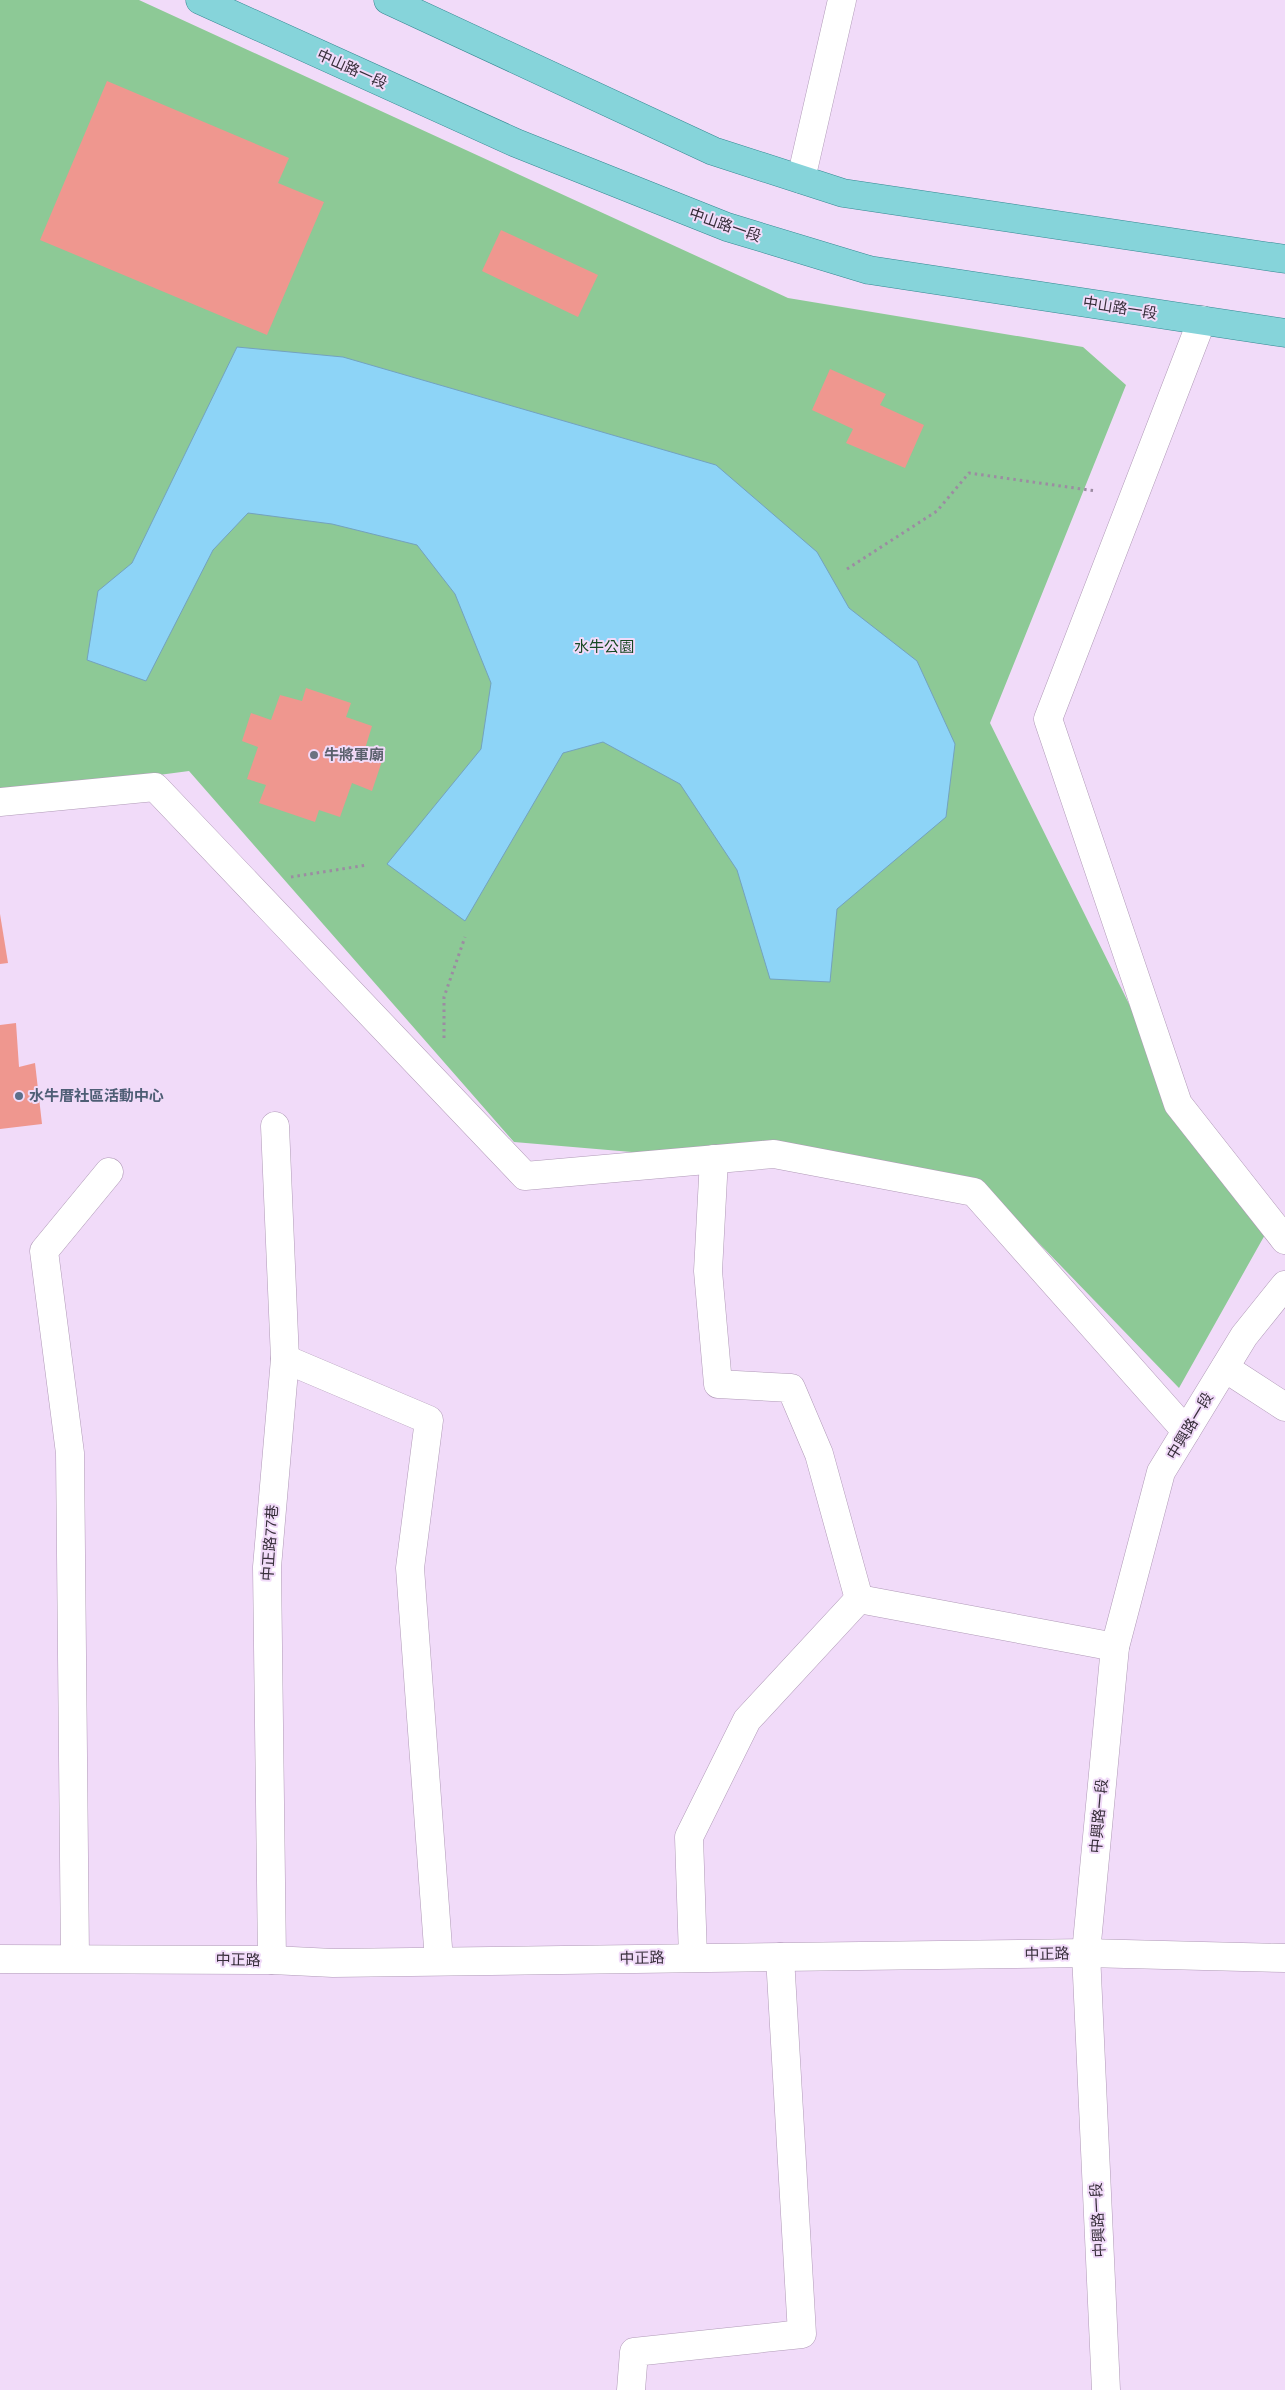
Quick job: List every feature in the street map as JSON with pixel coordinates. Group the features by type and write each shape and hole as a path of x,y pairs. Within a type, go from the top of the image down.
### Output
{"main road":[{"name":"中山路一段","path":"200,0 516,143 726,227 869,270 1285,333"},
{"path":"388,0 713,151 843,193 1285,259"}],"street":[{"path":"801,179 842,0"},
{"path":"1202,320 1048,719 1178,1104 1285,1240"},
{"path":"0,802 155,787 525,1176 774,1154 974,1192 1186,1431"},
{"name":"中正路77巷","path":"272,1960 267,1567 285,1359 275,1126"},
{"path":"714,1160 708,1271 718,1384 791,1388 819,1454 859,1599"},
{"path":"75,1958 70,1453 44,1251 109,1172"},
{"name":"中興路一段","path":"1106,2390 1086,1953 1115,1647 1161,1472 1244,1336 1285,1285"},
{"path":"285,1359 429,1420 410,1568 439,1961"},
{"path":"1225,1368 1285,1407"},
{"path":"859,1599 1115,1647"},
{"path":"693,1957 689,1837 747,1720 859,1599"},
{"name":"中正路","path":"0,1959 272,1960 333,1963 1086,1953 1285,1958"},
{"path":"631,2390 634,2352 802,2334 780,1957"}],"path":[{"path":"847,569 937,511 969,474 1117,494 1132,501"},
{"path":"247,884 367,865"},
{"path":"444,1091 444,997 465,937"}],"green space":[{"name":"水牛公園","path":"0,0 139,0 788,298 1083,347 1126,385 990,723 1186,1119 1276,1215 1179,1388 976,1178 514,1142 189,771 0,796"}],"water":[{"path":"237,347 343,357 716,465 817,552 849,608 917,661 955,744 946,817 837,909 830,982 770,979 737,870 680,784 603,742 563,753 465,921 387,864 481,749 491,683 455,594 417,545 332,524 248,513 213,550 146,681 87,660 98,591 132,563"}],"building":[{"path":"107,81 289,158 278,183 324,202 267,335 40,240"},
{"path":"501,230 598,275 578,317 482,271"},
{"path":"830,369 886,394 880,405 924,425 905,468 846,443 853,429 812,410"},
{"name":"牛將軍廟","path":"306,688 351,703 346,717 372,726 364,752 383,758 372,791 352,783 340,817 319,810 315,822 259,803 266,785 247,779 258,747 242,741 251,713 271,720 280,695 302,701"},
{"path":"0,914 8,963 0,964"},
{"name":"水牛厝社區活動中心","path":"16,1023 19,1067 35,1063 42,1124 0,1129 0,1025"}],"place":[{"name":"牛將軍廟","path":"314,755"},
{"name":"水牛厝社區活動中心","path":"19,1096"}]}
